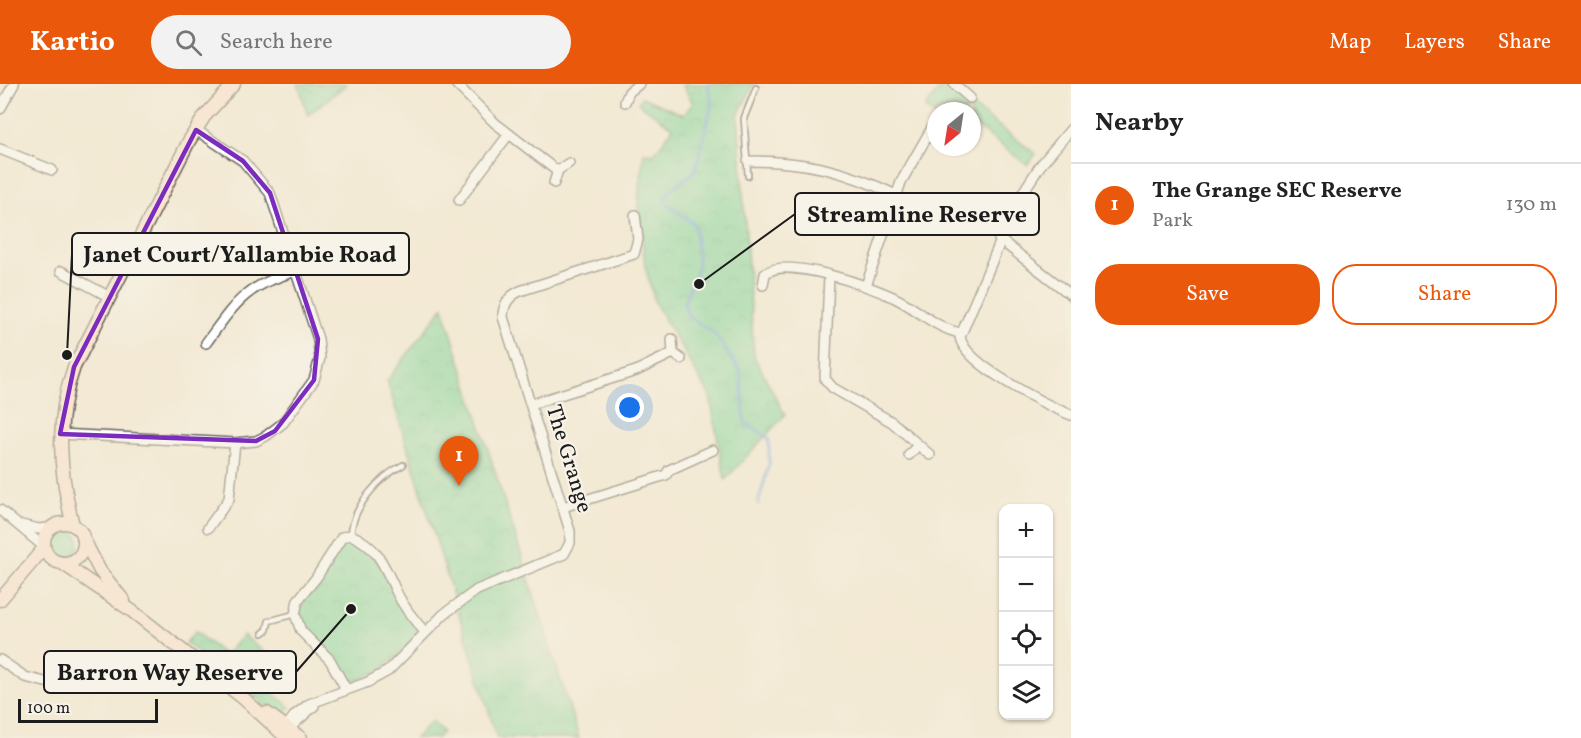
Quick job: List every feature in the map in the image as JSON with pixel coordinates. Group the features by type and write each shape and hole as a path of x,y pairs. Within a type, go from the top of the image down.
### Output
{"street":[{"path":"0,109 14,84"},
{"path":"132,611 100,571 84,539 73,525 64,490 60,435 65,397 74,367 108,296 196,130 234,84"},
{"path":"456,84 481,111 557,171"},
{"path":"621,84 630,90"},
{"path":"625,102 630,90 639,84"},
{"path":"957,85 970,98"},
{"path":"923,119 927,122"},
{"path":"60,435 256,441 275,430 315,380 320,350 274,202 264,183 243,161 196,130"},
{"path":"459,200 509,134"},
{"path":"1070,134 1027,184 999,239 960,333 961,341 967,350 999,376 1042,402 1071,415"},
{"path":"866,286 896,195 927,141"},
{"path":"0,149 52,170"},
{"path":"748,161 815,165 856,177 896,195"},
{"path":"554,183 557,171 569,163"},
{"name":"The Grange","path":"286,732 302,708 368,682 388,671 444,614 477,590 564,554 570,537 563,507 503,317 506,303 520,291 634,254 638,239 634,215"},
{"path":"999,239 1071,295"},
{"path":"763,285 765,274 774,268 829,275 866,286 910,306 947,330 960,333"},
{"path":"61,271 108,296"},
{"path":"206,343 246,293 266,281 297,271"},
{"path":"829,275 825,379 833,388 882,415 930,455"},
{"path":"672,339 673,353 681,359"},
{"path":"531,404 636,371 673,353"},
{"path":"208,528 229,499 235,442"},
{"path":"909,455 918,445"},
{"path":"563,507 666,475 669,470 714,450"},
{"path":"64,490 54,525 43,540 49,557 132,611 286,732 301,738"},
{"path":"0,510 44,547"},
{"path":"16,523 31,528 73,525"},
{"path":"346,689 330,660 301,631 296,614 298,600 316,578 342,537 351,535 365,542 383,560 402,602 425,632"},
{"path":"15,580 33,568 60,563 79,556 84,539"},
{"path":"0,600 44,547"},
{"path":"0,660 25,677 45,682"}],"lane":[{"path":"748,176 744,118 756,88"},
{"path":"351,535 355,516 369,496 385,475 403,465"},
{"path":"263,633 267,630 269,621 296,614"}],"highlighted area":[{"path":"196,130 243,161 270,193 318,339 314,380 275,431 256,441 60,434 74,367"}],"green space":[{"path":"298,84 347,84 308,115"},
{"path":"682,84 754,84 738,115 754,356 785,415 725,480 710,396 655,303 645,266 638,199 644,152 654,154 673,128 638,103 642,97 684,115 693,103"},
{"path":"943,84 967,102 930,102"},
{"path":"981,113 1036,154 1027,165 981,130"},
{"path":"443,307 579,738 497,738 387,381"},
{"path":"64,528 75,532 79,543 75,554 64,558 53,554 49,543 53,532"},
{"path":"353,539 376,556 417,631 412,640 390,662 355,681 348,678 324,646 304,629 299,614 301,603 342,541"},
{"path":"195,632 225,655 243,635 268,655 251,676 290,707 286,712 275,713 186,643"},
{"path":"432,721 443,732 437,738 415,738"}],"waterway":[{"path":"708,84 712,104 695,171 666,194 665,202 695,225 698,266 684,303 688,316 714,333 741,372 745,423 769,438 769,464 758,504"}],"place":[{"name":"Streamline Reserve","path":"699,284"},
{"name":"Janet Court/Yallambie Road","path":"67,355"},
{"name":"The Grange SEC Reserve","path":"459,486"},
{"name":"Barron Way Reserve","path":"351,609"}]}
